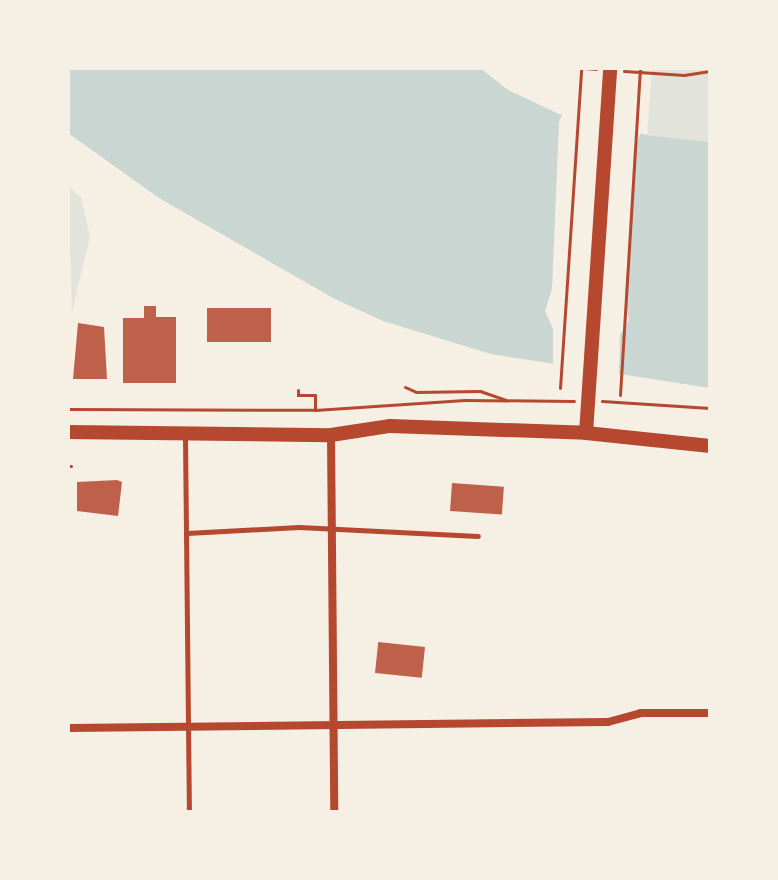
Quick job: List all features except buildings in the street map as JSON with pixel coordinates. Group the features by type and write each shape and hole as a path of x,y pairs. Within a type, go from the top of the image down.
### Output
{"main road":[{"path":"586,433 608,69"},
{"path":"68,432 331,435 390,426 586,433 710,446"}],"street":[{"path":"331,435 334,812"},
{"path":"68,728 333,721 608,722 641,713 710,713"}],"lane":[{"path":"185,433 189,812"},
{"path":"187,533 332,529 478,536"}],"path":[{"path":"560,388 583,68 684,75 710,71"},
{"path":"620,395 640,68"},
{"path":"405,387 416,392 480,391 508,400"},
{"path":"298,390 298,395 315,395 315,410"},
{"path":"68,409 315,410 508,400 555,401"},
{"path":"621,401 710,408"}],"shaded area":[{"path":"68,68 480,68 508,90 559,114 647,135 710,142 710,388 491,354 383,321 333,298 159,198 68,133"},
{"path":"652,68 710,68 710,142 647,135"},
{"path":"68,186 81,197 90,237 72,312"}],"pier":[{"path":"564,111 642,129 634,150 625,300 629,320 620,335 619,378 553,369 553,329 545,311 552,289 559,122"}]}
